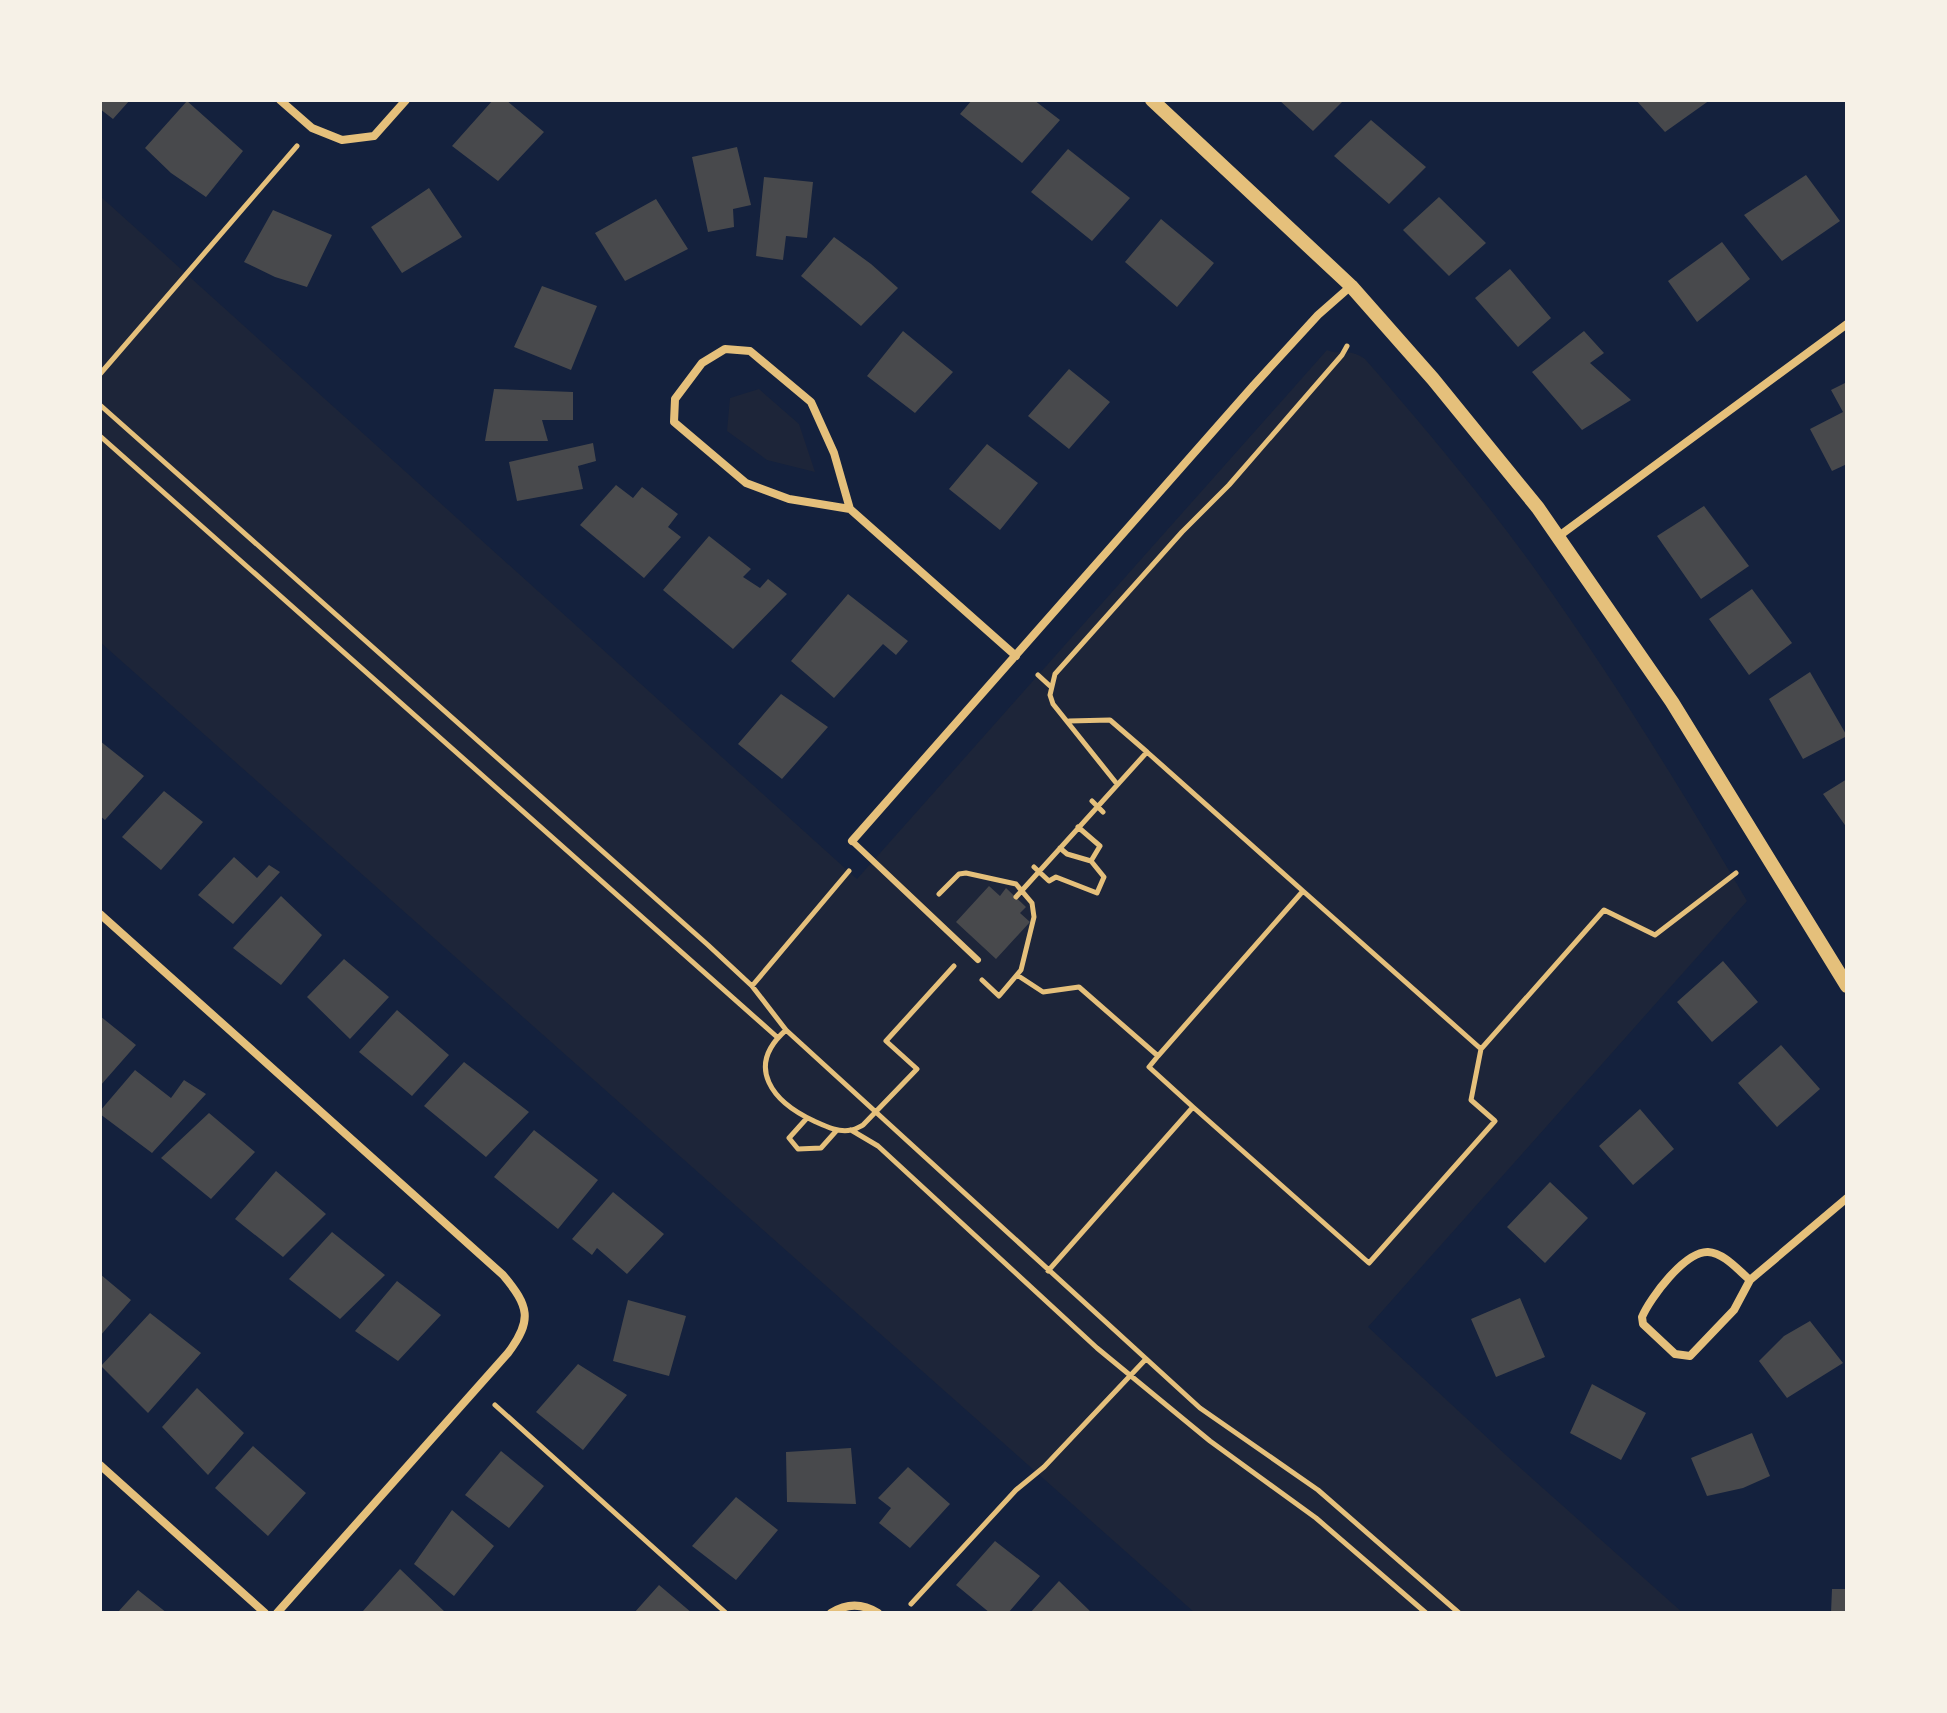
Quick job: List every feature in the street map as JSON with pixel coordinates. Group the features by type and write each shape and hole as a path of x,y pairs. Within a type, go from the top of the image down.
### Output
{"street":[{"path":"280,100 312,128 342,140 374,136 406,100"},
{"path":"1152,100 1351,286 1433,379 1559,536 1672,702 1847,986"},
{"path":"852,841 1253,386 1318,315 1351,286"},
{"path":"1559,536 1847,324"},
{"path":"850,509 834,453 811,402 750,351 725,349 702,363 675,399 674,422 746,483 789,499 850,509 1016,656"},
{"path":"100,914 503,1275 524,1306 526,1319 522,1334 508,1353 277,1613"},
{"path":"1750,1280 1718,1255 1706,1252 1689,1258 1646,1307 1643,1324 1675,1354 1690,1356 1734,1310 1750,1280 1847,1198"},
{"path":"100,1465 265,1613"},
{"path":"831,1613 857,1604 878,1613"}],"lane":[{"path":"852,841 978,960"}],"path":[{"path":"100,374 297,146"},
{"path":"1117,784 1053,704 1050,686 1055,674 1182,532 1229,485 1347,346"},
{"path":"100,405 697,934 752,986 786,1030 1145,1360 1223,1426 1318,1490 1459,1613"},
{"path":"100,436 777,1037"},
{"path":"1038,675 1050,686"},
{"path":"1069,721 1110,720 1481,1049"},
{"path":"1016,897 1036,869 1060,848 1095,804 1147,752"},
{"path":"1095,804 1103,812"},
{"path":"1078,827 1100,846 1091,861"},
{"path":"1036,869 1049,881 1056,877 1097,893 1104,877 1091,861 1067,854 1060,848"},
{"path":"752,986 849,871"},
{"path":"1303,891 1149,1067 1369,1263 1495,1121 1471,1100 1481,1049 1604,910 1655,935 1736,873"},
{"path":"925,910 959,874 1010,882 1022,889 1032,903 1034,917 1021,970 999,996 980,978"},
{"path":"786,1030 777,1037 766,1057 768,1085 780,1099 807,1118 838,1130 851,1130 863,1125 917,1069 886,1041 960,960"},
{"path":"1017,975 1043,992 1079,987 1158,1056"},
{"path":"1048,1271 1193,1107"},
{"path":"807,1118 789,1138 798,1149 821,1148 838,1130"},
{"path":"851,1130 878,1146 1130,1376 1210,1441 1316,1518 1426,1613"},
{"path":"911,1604 1016,1490 1044,1467 1145,1360"},
{"path":"495,1405 726,1613"}],"shaded area":[{"path":"100,196 857,879 1327,350 1354,353 1365,359 1453,463 1537,572 1646,734 1747,901 1368,1327 1683,1613 1195,1613 100,642"},
{"path":"759,389 799,424 815,472 767,460 727,431 730,398"}],"building":[{"path":"100,100 130,100 113,119 100,109"},
{"path":"493,100 506,100 544,132 498,181 452,146"},
{"path":"972,100 1034,100 1060,120 1022,163 960,114"},
{"path":"1279,100 1344,100 1313,131"},
{"path":"1636,100 1710,100 1665,132"},
{"path":"187,101 243,151 206,197 171,173 145,148"},
{"path":"1371,120 1426,167 1389,204 1334,156"},
{"path":"737,147 751,205 733,209 734,227 708,232 692,157"},
{"path":"1068,149 1130,198 1092,241 1031,192"},
{"path":"1806,175 1840,221 1782,261 1744,215"},
{"path":"764,177 813,182 807,238 786,236 783,260 756,256"},
{"path":"429,188 462,237 402,273 371,227"},
{"path":"1439,197 1486,243 1449,276 1403,230"},
{"path":"656,199 688,249 625,281 595,233"},
{"path":"273,210 332,235 307,287 275,277 244,262"},
{"path":"1161,219 1214,263 1177,307 1125,262"},
{"path":"834,237 898,288 861,326 801,276"},
{"path":"1722,242 1750,279 1697,322 1668,281"},
{"path":"1510,269 1551,318 1518,347 1475,298"},
{"path":"542,286 597,306 571,370 514,347"},
{"path":"903,331 953,372 915,413 867,376"},
{"path":"1584,331 1604,353 1590,363 1631,400 1582,430 1532,372"},
{"path":"1069,369 1110,402 1069,449 1028,416"},
{"path":"1847,382 1847,464 1832,471 1810,429 1843,412 1831,390"},
{"path":"494,389 573,392 573,420 542,420 548,441 485,441"},
{"path":"593,443 596,461 578,466 583,489 517,501 509,462"},
{"path":"987,444 1038,483 1000,530 949,489"},
{"path":"616,485 633,498 642,487 678,514 668,527 681,537 644,578 580,525"},
{"path":"1704,506 1749,566 1701,599 1657,536"},
{"path":"709,536 751,569 743,577 760,588 768,579 787,594 733,649 663,590"},
{"path":"1752,589 1792,643 1749,675 1709,619"},
{"path":"848,594 908,641 896,655 883,644 834,698 791,661"},
{"path":"1810,672 1847,736 1803,759 1769,699"},
{"path":"781,694 828,727 782,779 738,744"},
{"path":"100,741 144,776 105,820 100,816"},
{"path":"1847,779 1847,828 1823,794"},
{"path":"164,791 203,822 161,870 122,837"},
{"path":"234,857 257,878 269,865 280,872 233,924 198,895"},
{"path":"989,886 1000,896 1006,888 1026,907 1020,913 1030,922 996,959 956,922"},
{"path":"281,896 322,935 281,985 233,948"},
{"path":"344,959 389,997 350,1039 307,997"},
{"path":"1723,961 1758,1002 1712,1042 1677,1002"},
{"path":"397,1010 449,1055 412,1096 359,1052"},
{"path":"100,1016 136,1045 100,1086"},
{"path":"1781,1045 1820,1089 1777,1127 1738,1083"},
{"path":"464,1062 529,1112 486,1157 424,1106"},
{"path":"135,1070 171,1098 184,1080 206,1094 152,1153 100,1114"},
{"path":"1640,1109 1674,1149 1633,1185 1599,1146"},
{"path":"209,1113 255,1152 211,1199 161,1158"},
{"path":"534,1130 598,1180 558,1229 494,1177"},
{"path":"276,1171 326,1214 283,1257 235,1219"},
{"path":"1550,1182 1588,1218 1545,1263 1507,1227"},
{"path":"613,1192 664,1234 627,1274 597,1248 592,1255 572,1239"},
{"path":"332,1232 385,1275 340,1319 289,1279"},
{"path":"100,1274 131,1300 100,1336"},
{"path":"397,1281 441,1315 398,1361 355,1331"},
{"path":"1520,1298 1545,1357 1496,1377 1471,1319"},
{"path":"628,1300 686,1316 669,1376 613,1361"},
{"path":"150,1313 201,1353 148,1413 101,1366"},
{"path":"1810,1321 1843,1363 1787,1398 1759,1361 1784,1336"},
{"path":"578,1364 627,1395 583,1450 536,1412"},
{"path":"1592,1384 1646,1413 1621,1460 1570,1433"},
{"path":"197,1388 244,1433 208,1475 162,1427"},
{"path":"1752,1433 1770,1476 1743,1488 1707,1496 1691,1458"},
{"path":"253,1446 306,1493 268,1536 215,1488"},
{"path":"851,1448 856,1504 787,1502 786,1452"},
{"path":"501,1451 544,1486 509,1528 465,1495"},
{"path":"908,1467 950,1504 910,1548 879,1523 891,1508 878,1498"},
{"path":"736,1497 778,1530 736,1580 692,1546"},
{"path":"452,1510 494,1546 454,1596 414,1564"},
{"path":"995,1541 1040,1576 1008,1613 990,1613 956,1585"},
{"path":"400,1569 446,1613 363,1611"},
{"path":"1059,1581 1092,1613 1030,1613"},
{"path":"659,1585 692,1613 634,1613"},
{"path":"1832,1589 1847,1589 1847,1613 1831,1613"},
{"path":"138,1590 167,1613 117,1613"}]}
